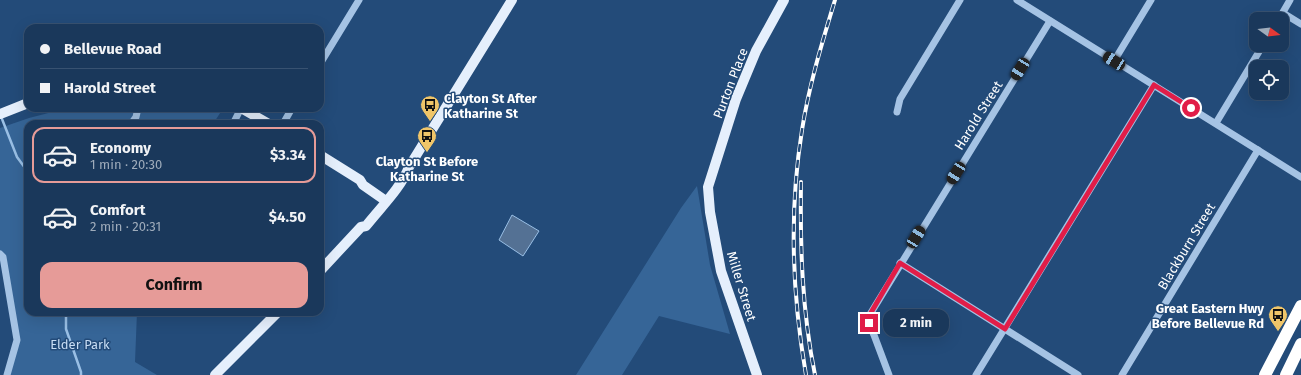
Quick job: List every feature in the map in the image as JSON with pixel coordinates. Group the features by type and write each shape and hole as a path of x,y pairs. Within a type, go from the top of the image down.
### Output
{"highway":[{"path":"1265,375 1301,306"},
{"path":"1286,375 1301,344"}],"main road":[{"path":"324,267 362,227 366,226 386,197 406,174 408,167 512,0"},
{"name":"Purton Place","path":"709,180 736,99 756,51 784,0"},
{"path":"0,114 24,105"},
{"path":"248,112 262,120"},
{"path":"324,158 360,180 363,185 386,197"},
{"name":"Miller Street","path":"709,180 708,191 710,212 721,271 757,375"},
{"path":"215,375 274,316"}],"street":[{"path":"324,58 360,0"},
{"path":"897,112 900,99 960,0"},
{"path":"1017,0 1301,176"},
{"path":"1114,61 1151,0"},
{"path":"1283,12 1290,0"},
{"path":"1289,19 1301,24"},
{"name":"Harold Street","path":"889,375 868,321 869,316 900,263 1050,21"},
{"path":"1216,123 1259,52"},
{"path":"976,375 1154,85"},
{"name":"Blackburn Street","path":"1122,375 1258,150"},
{"path":"0,254 3,257 17,340 7,375"},
{"path":"900,263 1078,375"}],"green space":[{"name":"Elder Park","path":"52,112 221,112 216,120 24,120 24,316 137,316 135,362 157,375 6,375 17,340 0,254 0,128 29,118"},
{"path":"697,186 710,265 730,334 659,316 622,375 576,375 681,208"}],"shaded area":[{"path":"512,215 539,231 523,256 499,240"}],"waterway":[{"path":"2,119 17,157 24,167"},
{"path":"66,316 66,329 81,375"}],"railway":[{"path":"806,375 801,345 795,283 795,191 802,130 808,97 835,0"},
{"path":"801,182 803,279 807,327 815,375"}],"place":[{"name":"Clayton St After Katharine St","path":"430,122"},
{"name":"Clayton St Before Katharine St","path":"427,153"},
{"name":"Great Eastern Hwy Before Bellevue Rd","path":"1278,332"}],"route":[{"path":"869,323 869,316 900,263 1005,329 1154,85 1191,108"}]}
